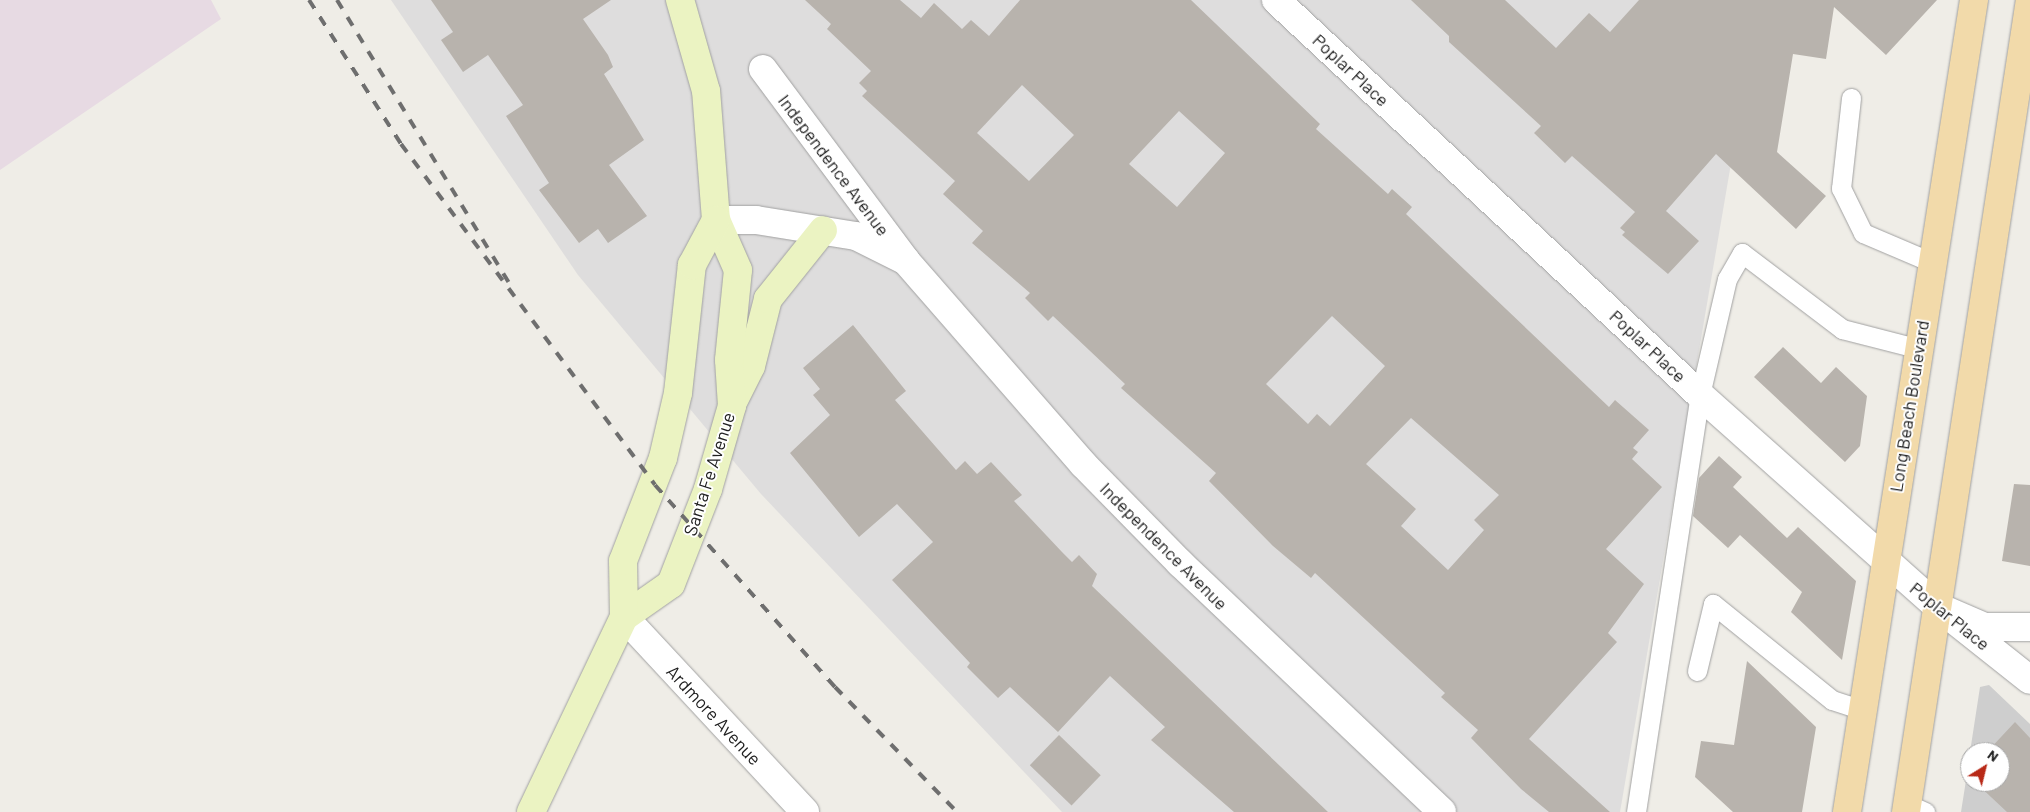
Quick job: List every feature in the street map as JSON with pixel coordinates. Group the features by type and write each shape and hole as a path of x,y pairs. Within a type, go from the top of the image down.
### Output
{"main road":[{"name":"Santa Fe Avenue","path":"624,617 670,584 708,489 732,406 729,360 738,270 716,220 706,92 680,0"},
{"name":"Long Beach Boulevard","path":"1847,812 1860,709 1920,349 1931,262 1974,0"},
{"path":"1913,809 1938,607 2030,0"},
{"name":"Santa Fe Avenue","path":"530,812 624,617 623,561 663,458 678,393 692,265 716,220"},
{"path":"732,406 752,366 768,299 823,230"}],"street":[{"name":"Poplar Place","path":"1276,0 1700,395 1938,607 2030,680"},
{"name":"Independence Avenue","path":"763,69 906,261 1083,464 1166,549 1442,812"},
{"name":"Independence Avenue","path":"716,220 756,220 823,230 883,246 906,261"},
{"path":"1938,607 1984,627 2030,627"},
{"name":"Ardmore Avenue","path":"624,617 806,812"}],"lane":[{"path":"1851,98 1840,188 1863,233 1931,262"},
{"path":"1636,812 1700,395 1727,279 1742,254 1842,330 1920,349"},
{"path":"1697,671 1712,604 1832,700 1860,709"}],"shaded area":[{"path":"0,0 211,0 221,19 0,170"},
{"path":"391,0 1759,0 1620,812 1062,812 761,494 578,275"},
{"path":"1989,685 2030,724 2030,812 1961,812 1964,792 2010,792 2010,742 1972,742 1980,687"}],"building":[{"path":"431,0 611,0 583,19 608,55 613,67 604,74 644,140 609,165 647,216 608,243 598,229 579,243 539,190 549,183 506,116 523,105 488,55 463,72 441,40 453,32"},
{"path":"805,0 900,0 921,18 934,3 962,29 971,20 989,36 1020,0 1191,0 1320,124 1316,129 1388,194 1392,189 1412,207 1406,214 1609,407 1615,400 1649,430 1633,448 1638,452 1632,459 1662,487 1606,549 1644,584 1608,633 1617,642 1529,739 1610,812 1549,812 1521,789 1471,738 1478,730 1441,697 1445,693 1315,573 1311,578 1273,546 1209,481 1216,473 1121,388 1125,384 1053,316 1048,321 1025,298 1030,293 972,243 983,231 943,194 955,181 862,96 867,91 859,83 871,71 827,29 831,24","holes":["1022,85 1074,135 1029,181 977,133","1179,111 1225,153 1177,207 1129,164","1332,316 1385,366 1330,426 1317,414 1308,424 1266,384","1411,418 1499,495 1474,520 1484,530 1448,570 1401,526 1416,509 1366,464"]},
{"path":"1411,0 1505,0 1556,48 1589,13 1610,32 1639,0 1937,0 1886,55 1834,7 1826,59 1793,54 1777,152 1826,196 1796,229 1716,154 1666,211 1699,241 1668,274 1622,235 1625,232 1620,228 1635,212 1572,156 1565,163 1534,133 1541,126 1449,42 1449,36"},
{"path":"853,325 906,391 895,400 956,470 965,461 977,474 991,462 1022,495 1014,501 1062,552 1072,562 1079,555 1097,574 1092,586 1328,812 1234,812 1151,740 1165,727 1110,676 1058,732 1010,687 998,698 967,667 970,663 892,580 933,542 897,504 859,537 790,453 830,415 813,395 820,389 803,368"},
{"path":"1783,347 1821,383 1836,367 1867,396 1860,446 1845,462 1754,377"},
{"path":"1719,456 1742,477 1733,487 1787,538 1798,527 1856,581 1842,660 1791,612 1802,592 1740,535 1728,548 1693,516 1699,478"},
{"path":"2014,484 2030,485 2030,566 2002,561"},
{"path":"1747,661 1816,727 1802,812 1733,812 1695,777 1701,741 1734,745"},
{"path":"2015,722 2030,738 2030,812 2007,812 1986,792 2010,792 2010,742 1996,742"},
{"path":"1059,735 1101,775 1072,806 1030,765"}],"railway":[{"path":"309,0 401,144 655,485 835,687 957,812"},
{"path":"337,0 511,286"}]}
